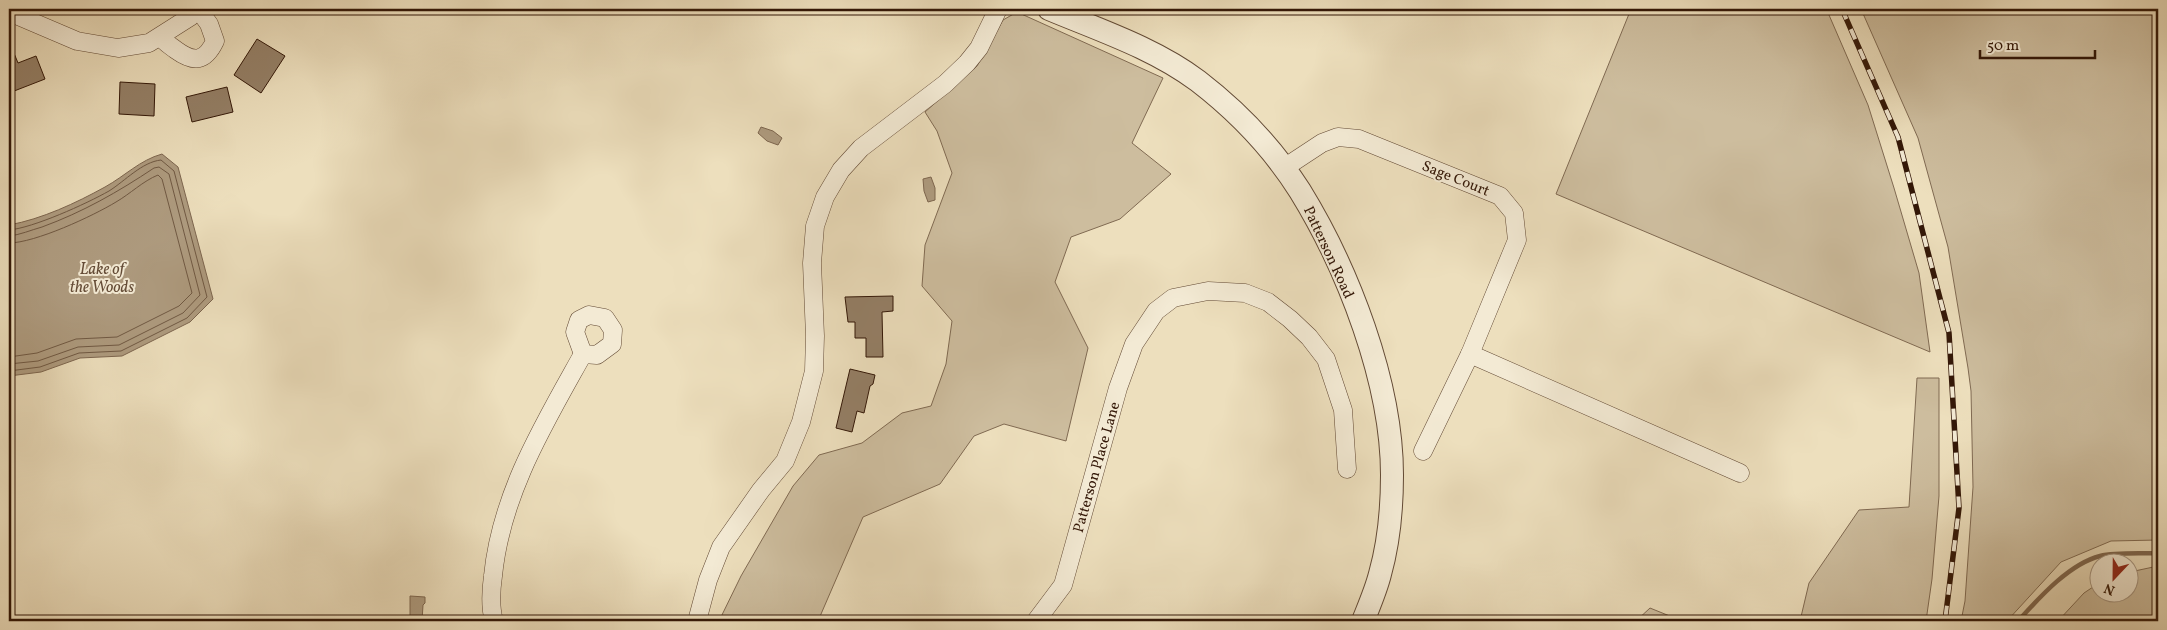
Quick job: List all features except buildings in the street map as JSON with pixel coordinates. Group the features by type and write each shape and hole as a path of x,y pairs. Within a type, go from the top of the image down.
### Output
{"street":[{"path":"9,12 77,41 118,48 150,44 190,17 198,9 209,24 215,41 209,53 198,59 186,57 161,37"},
{"path":"697,621 708,580 721,547 785,461 802,422 814,370 815,336 812,263 815,226 825,197 841,170 861,148 945,84 967,63 979,48 998,9"},
{"name":"Patterson Road","path":"1049,9 1147,51 1198,81 1256,135 1284,168 1317,220 1347,284 1372,355 1385,403 1392,473 1387,543 1380,574 1363,621"},
{"name":"Sage Court","path":"1284,168 1322,143 1338,137 1359,139 1500,196 1514,213 1517,240 1470,354 1423,452"},
{"name":"Patterson Place Lane","path":"1036,621 1063,585 1118,388 1134,344 1156,311 1173,298 1208,290 1245,293 1268,302 1290,318 1309,337 1326,359 1343,410 1347,469"},
{"path":"494,621 491,592 494,561 514,486 532,446 583,354"},
{"path":"1470,354 1740,473"}],"shaded area":[{"path":"1631,9 1824,9 1829,15 1868,105 1894,188 1919,273 1930,352 1556,194"},
{"path":"1861,9 2158,9 2158,540 2111,541 2061,562 2007,621 1961,621 1965,601 1973,487 1971,391 1968,368 1948,247 1918,138"},
{"path":"1017,12 1163,78 1132,143 1171,174 1120,219 1071,237 1055,282 1088,348 1066,441 1004,424 974,436 940,484 863,517 818,621 719,621 741,576 793,486 819,455 862,443 902,413 931,406 946,364 952,321 922,286 925,245 952,173 937,131 925,112 977,66 1003,20"},
{"path":"1917,378 1939,378 1939,496 1932,579 1926,621 1800,621 1809,583 1859,510 1909,507"},
{"path":"2158,566 2158,621 2058,621 2090,589 2090,602 2140,602 2140,570"},
{"path":"1650,608 1682,621 1636,621"}],"water":[{"path":"761,127 773,131 782,138 778,145 767,141 758,133"},
{"name":"Lake of the Woods","path":"162,154 178,167 213,299 190,322 122,356 80,358 41,372 9,376 9,225 46,215 71,204 112,183 147,160"},
{"path":"931,177 935,188 935,200 928,202 924,191 923,179"},
{"path":"410,596 425,597 422,621 410,621"}],"waterway":[{"path":"2018,621 2055,583 2088,560 2113,554 2158,553"}],"railway":[{"path":"1842,9 1898,137 1949,333 1959,508 1945,621"}]}
